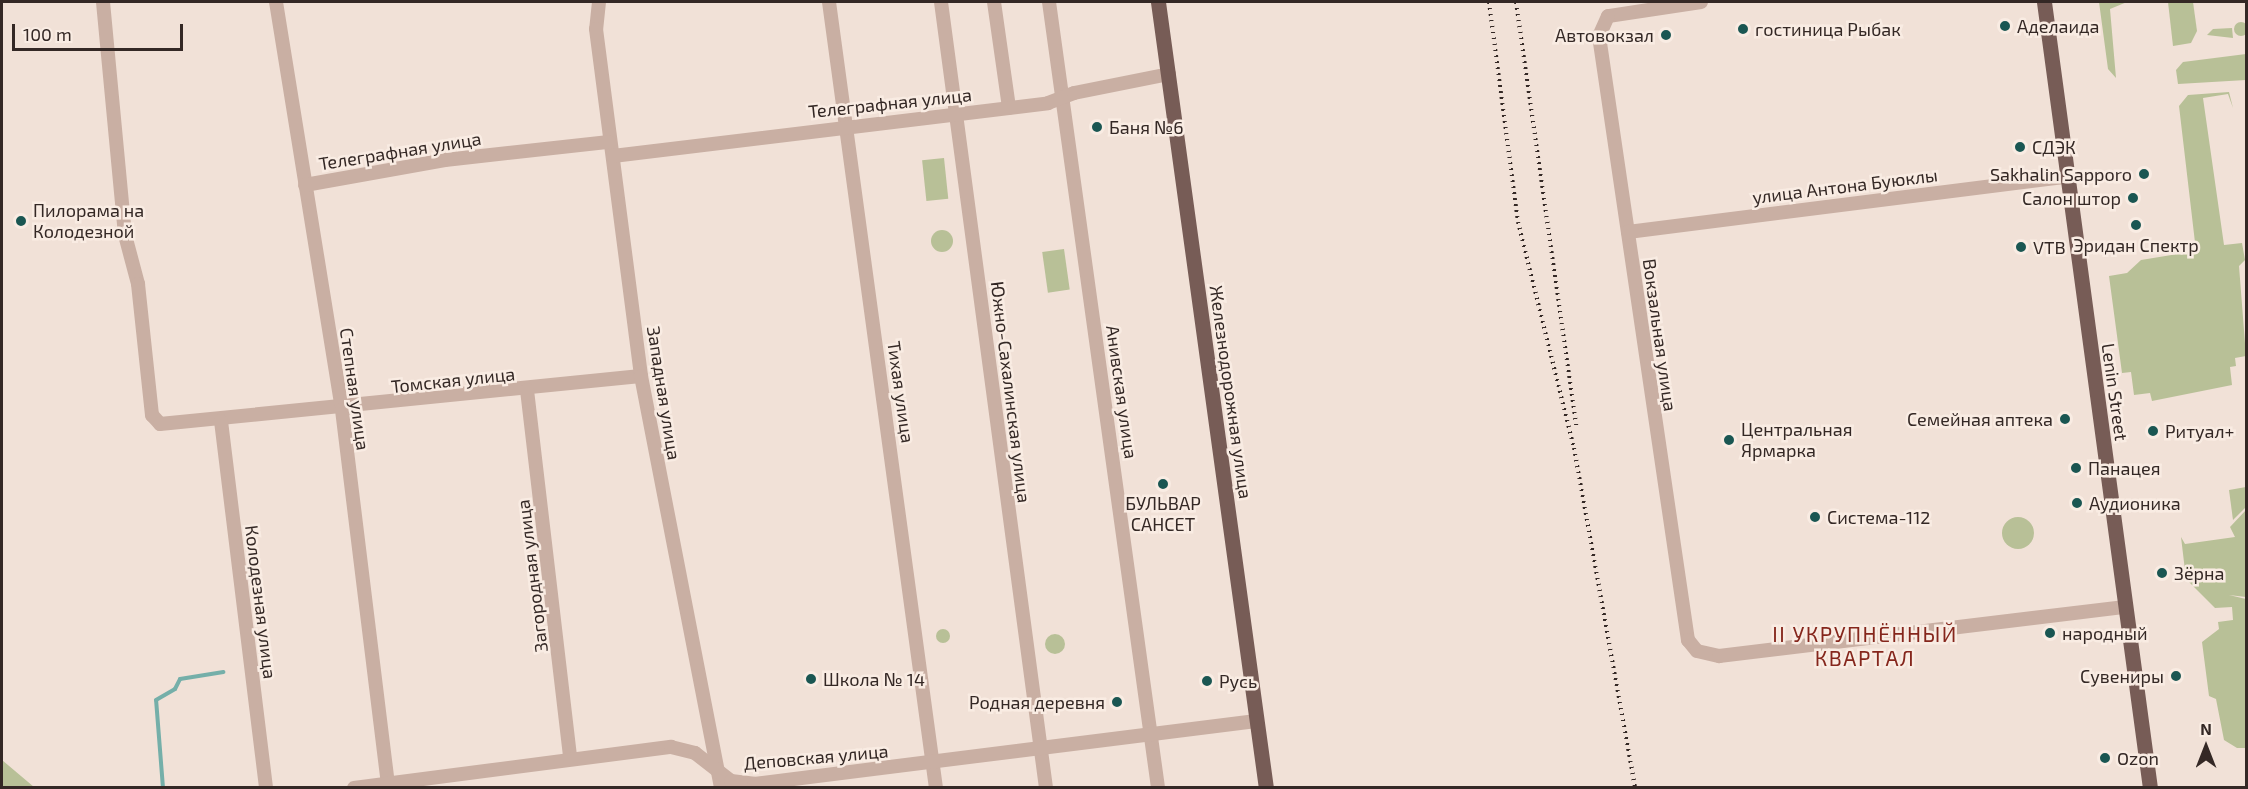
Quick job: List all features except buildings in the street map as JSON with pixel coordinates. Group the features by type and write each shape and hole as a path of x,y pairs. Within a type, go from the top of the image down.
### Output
{"main road":[{"name":"Железнодорожная улица","path":"1158,2 1266,788"},
{"name":"Lenin Street","path":"2044,2 2150,788"}],"street":[{"name":"Томская улица","path":"103,2 125,235 138,284 152,415 160,424 342,410 641,376"},
{"name":"Степная улица","path":"276,2 342,410 388,782"},
{"name":"Западная улица","path":"599,2 596,29 641,376 721,788"},
{"name":"Тихая улица","path":"829,2 936,788"},
{"name":"Южно-Сахалинская улица","path":"941,2 1046,788"},
{"path":"994,2 1009,108"},
{"name":"Анивская улица","path":"1049,2 1158,788"},
{"name":"Вокзальная улица","path":"1695,2 1603,20 1599,36 1684,630 1697,651 1719,656 2125,607"},
{"name":"Телеграфная улица","path":"613,156 845,126 1009,108 1062,99 1169,74"},
{"name":"Телеграфная улица","path":"305,185 445,160 609,142"},
{"name":"улица Антона Буюклы","path":"1628,232 2066,177"},
{"name":"Загородная улица","path":"528,390 570,758"},
{"name":"Колодезная улица","path":"221,421 266,788"},
{"name":"Деповская улица","path":"354,788 570,758 670,747 695,753 731,781 754,784 1041,751 1256,721"}],"green space":[{"path":"2099,2 2127,2 2110,9 2116,78 2108,69"},
{"path":"2168,2 2193,2 2197,31 2191,43 2173,46"},
{"path":"2238,22 2244,22 2248,29 2244,36 2238,36 2234,32 2234,26"},
{"path":"2232,28 2233,38 2207,35 2213,29"},
{"path":"2246,54 2246,80 2178,84 2176,70 2183,62"},
{"path":"2229,92 2233,108 2228,94 2203,98 2224,245 2242,243 2245,260 2239,266 2246,356 2235,358 2236,366 2230,367 2232,385 2152,401 2150,393 2134,395 2131,372 2122,373 2109,276 2127,273 2141,260 2196,251 2179,106 2188,95"},
{"path":"944,158 948,199 926,201 922,160"},
{"path":"942,230 950,233 953,241 950,249 942,252 934,249 931,241 934,233"},
{"path":"1064,249 1070,290 1048,293 1042,252"},
{"path":"2246,487 2246,507 2233,520 2229,490"},
{"path":"2246,510 2246,597 2229,595 2246,599 2246,748 2237,748 2224,740 2216,699 2209,696 2202,642 2219,629 2218,622 2233,620 2232,607 2215,608 2186,579 2181,537 2185,544 2235,537 2230,527"},
{"path":"2018,517 2029,522 2034,533 2029,544 2018,549 2007,544 2002,533 2007,522"},
{"path":"940,629 946,629 950,636 946,643 940,643 936,639 936,633"},
{"path":"1055,634 1062,637 1065,644 1062,651 1055,654 1048,651 1045,644 1048,637"},
{"path":"2,760 34,787 2,787"}],"waterway":[{"path":"163,788 156,700 175,689 180,679 223,672"}],"railway":[{"path":"1489,2 1518,222 1574,448 1635,788"},
{"path":"1516,2 1577,429"}],"place":[{"name":"Аделаида","path":"2005,26"},
{"name":"гостиница Рыбак","path":"1743,29"},
{"name":"Автовокзал","path":"1666,35"},
{"name":"Баня №6","path":"1097,127"},
{"name":"СДЭК","path":"2020,147"},
{"name":"Sakhalin Sapporo","path":"2144,174"},
{"name":"Салон штор","path":"2133,198"},
{"name":"Пилорама на Колодезной","path":"21,221"},
{"name":"Эридан Спектр","path":"2136,225"},
{"name":"VTB","path":"2021,247"},
{"name":"Семейная аптека","path":"2065,419"},
{"name":"Ритуал+","path":"2153,431"},
{"name":"Центральная Ярмарка","path":"1729,440"},
{"name":"Панацея","path":"2076,468"},
{"name":"БУЛЬВАР САНСЕТ","path":"1163,484"},
{"name":"Аудионика","path":"2077,503"},
{"name":"Система-112","path":"1815,517"},
{"name":"Зёрна","path":"2162,573"},
{"name":"народный","path":"2050,633"},
{"name":"Сувениры","path":"2176,676"},
{"name":"Школа № 14","path":"811,679"},
{"name":"Русь","path":"1207,681"},
{"name":"Родная деревня","path":"1117,702"},
{"name":"Ozon","path":"2105,758"}],"district":[{"name":"II УКРУПНЁННЫЙ КВАРТАЛ","path":"1865,646"}]}
